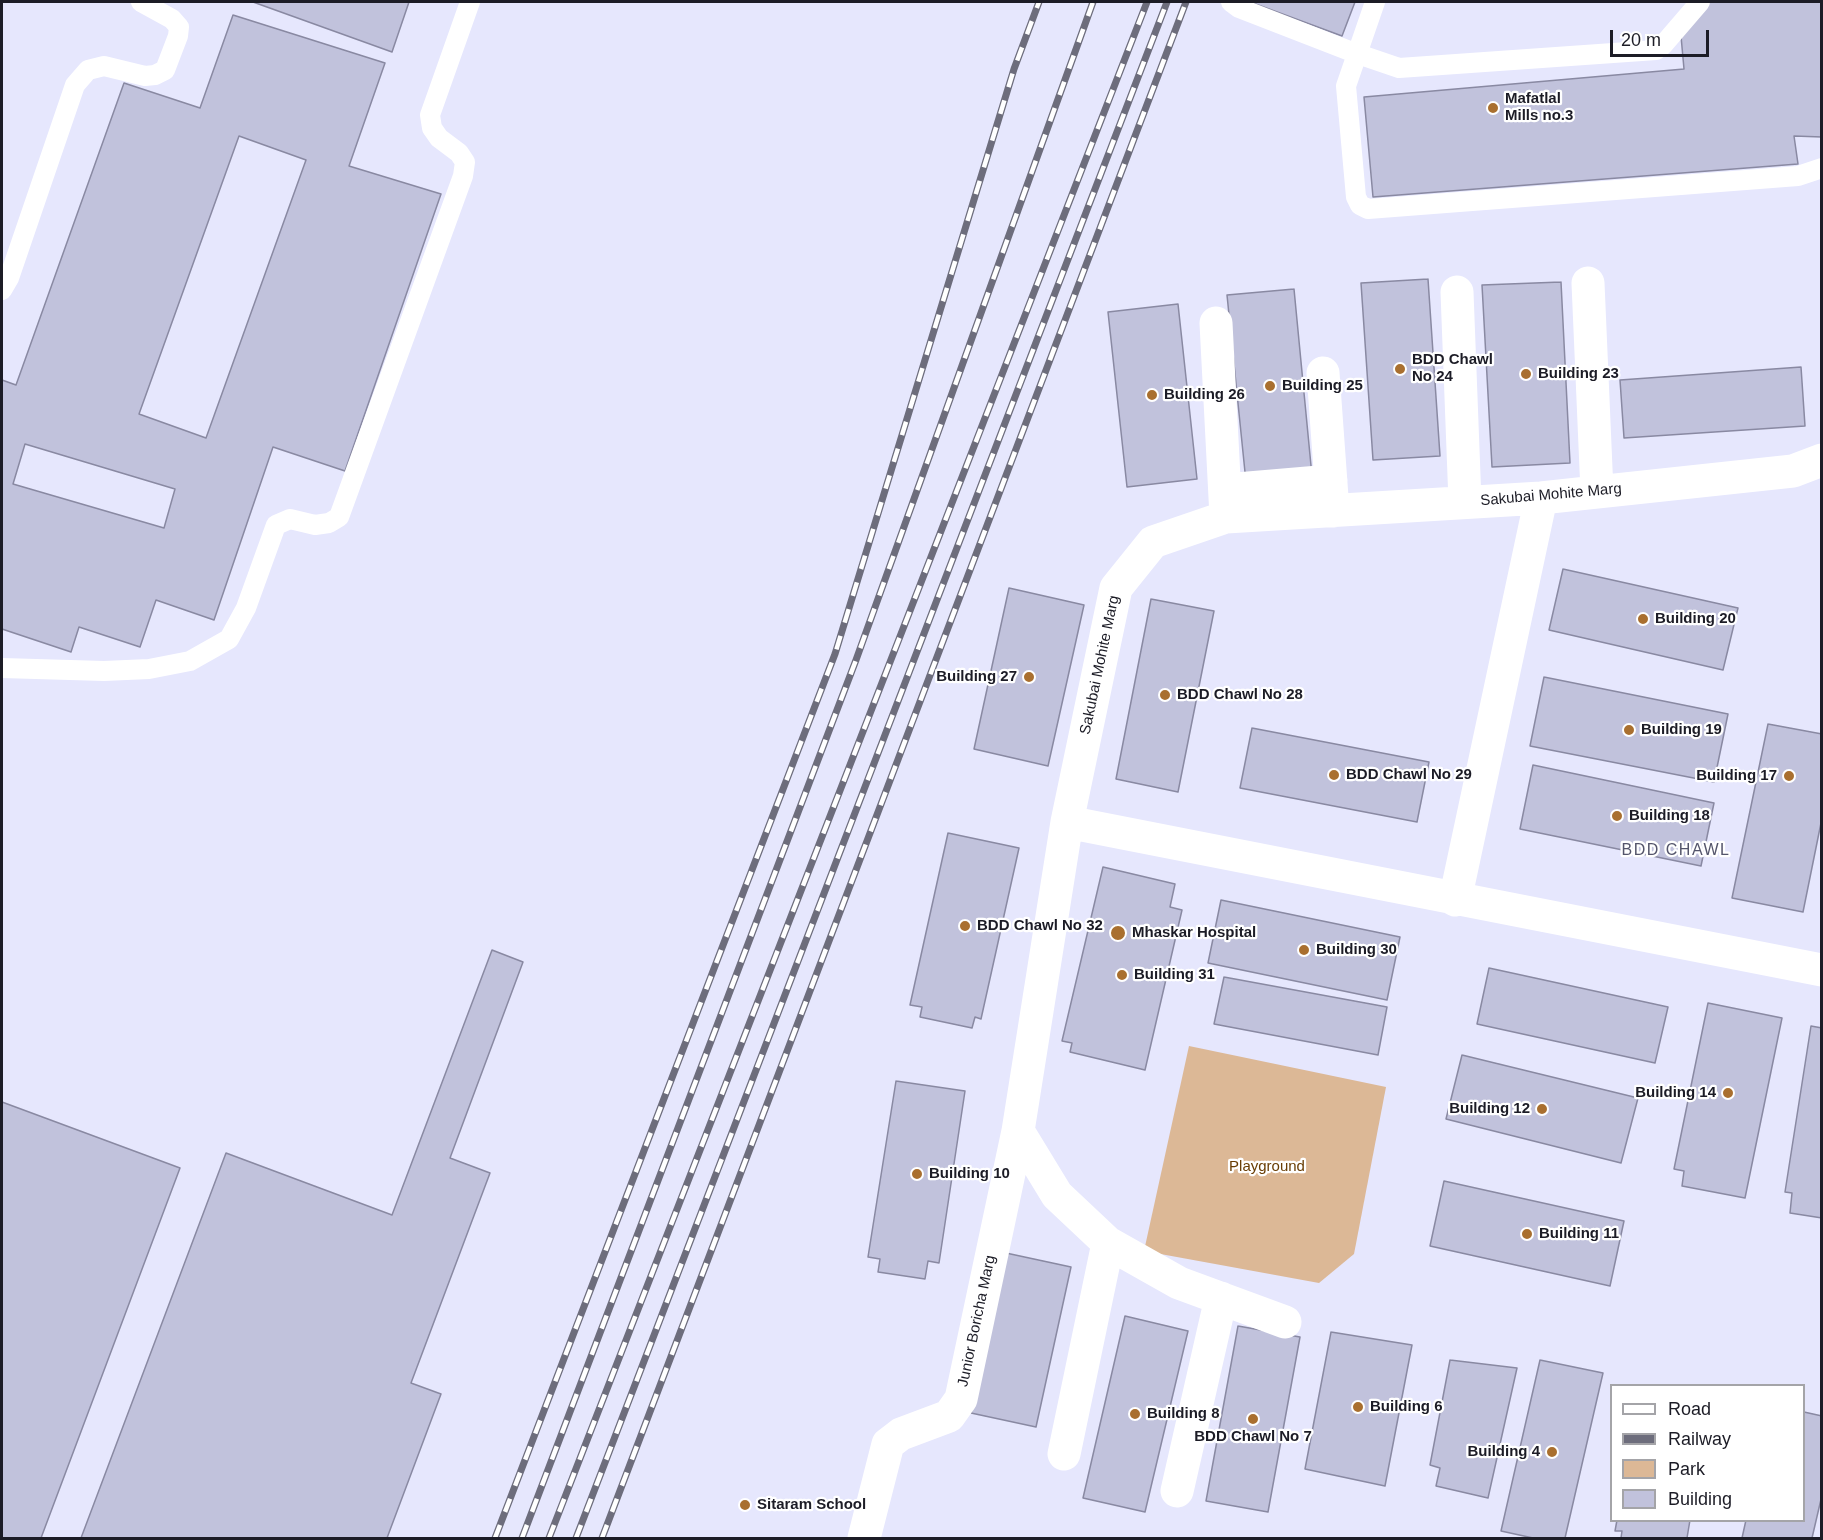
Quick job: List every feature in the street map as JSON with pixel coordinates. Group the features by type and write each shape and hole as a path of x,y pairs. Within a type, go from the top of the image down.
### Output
{"street":[{"path":"1588,283 1597,492"},
{"path":"1457,292 1465,502"},
{"path":"1216,323 1226,504"},
{"path":"1323,373 1332,496"},
{"name":"Sakubai Mohite Marg","path":"1018,1131 1067,822 1116,588 1153,542 1226,504 1332,496 1465,502 1541,498 1793,471 1821,460"},
{"path":"1455,900 1541,498"},
{"path":"1067,822 1455,900 1821,970"},
{"path":"1018,1131 1057,1195 1108,1243 1179,1283 1285,1322"},
{"name":"Junior Boricha Marg","path":"864,1539 888,1444 901,1434 949,1416 961,1399 1018,1131"},
{"path":"1064,1454 1108,1243"},
{"path":"1177,1491 1221,1298"}],"lane":[{"path":"2,290 9,278 75,85 88,70 104,66 145,76 155,75 165,70 178,36 179,27 172,19 141,2"},
{"path":"2,668 138,670 190,661 229,639 246,608 276,525 290,519 315,525 329,523 339,517 463,176 465,162 459,153 439,138 432,128 430,115 470,2"},
{"path":"1231,2 1239,8 1399,68 1645,52 1663,45 1700,2"},
{"path":"1375,2 1355,53 1346,86 1356,197 1360,205 1368,209 1798,176 1821,168"}],"green space":[{"name":"Playground","path":"1189,1046 1386,1087 1354,1254 1319,1283 1144,1251"}],"building":[{"path":"253,2 409,2 392,52"},
{"path":"1250,2 1355,2 1342,36"},
{"path":"1709,2 1822,2 1822,137 1794,136 1798,164 1373,197 1364,97 1684,69 1681,36"},
{"path":"233,15 385,63 349,166 441,194 345,471 273,447 214,620 156,600 140,647 79,627 71,652 2,629 2,380 16,385 124,83 200,108","holes":["239,136 306,160 206,438 139,414","25,444 175,489 164,528 13,484"]},
{"name":"BDD Chawl No 24","path":"1428,279 1440,456 1373,460 1361,283"},
{"name":"Building 23","path":"1561,282 1570,463 1492,467 1482,285"},
{"name":"Building 25","path":"1294,289 1312,476 1246,482 1227,295"},
{"name":"Building 26","path":"1178,304 1197,479 1127,487 1108,312"},
{"path":"1801,367 1805,426 1624,438 1620,380"},
{"name":"Building 20","path":"1563,569 1738,608 1723,670 1549,630"},
{"name":"Building 27","path":"1009,588 1084,605 1048,766 974,749"},
{"name":"BDD Chawl No 28","path":"1151,599 1214,611 1178,792 1116,779"},
{"name":"Building 19","path":"1544,677 1728,714 1714,782 1530,746"},
{"name":"Building 17","path":"1768,724 1822,734 1822,818 1803,912 1732,898"},
{"name":"BDD Chawl No 29","path":"1252,728 1429,762 1417,822 1240,788"},
{"name":"Building 18","path":"1533,765 1714,803 1701,866 1520,829"},
{"name":"BDD Chawl No 32","path":"948,833 1019,848 981,1019 975,1017 972,1028 920,1017 922,1007 910,1005"},
{"name":"Building 31","path":"1103,867 1175,884 1170,907 1182,910 1145,1070 1070,1052 1072,1043 1062,1041"},
{"name":"Building 30","path":"1221,900 1400,937 1387,1000 1208,963"},
{"path":"492,950 523,962 450,1158 490,1173 411,1383 441,1394 387,1538 81,1538 226,1153 392,1215"},
{"path":"1489,968 1668,1007 1655,1063 1477,1024"},
{"path":"1224,977 1387,1007 1378,1055 1214,1024"},
{"name":"Building 14","path":"1708,1003 1782,1018 1745,1198 1682,1186 1684,1171 1674,1169"},
{"path":"1811,1026 1822,1028 1822,1218 1790,1213 1792,1193 1785,1192"},
{"name":"Building 12","path":"1462,1055 1638,1098 1621,1163 1446,1119"},
{"name":"Building 10","path":"896,1081 965,1091 939,1263 928,1261 925,1279 878,1272 880,1259 868,1257"},
{"path":"2,1102 180,1168 41,1538 2,1538"},
{"name":"Building 11","path":"1444,1181 1624,1221 1610,1286 1430,1246"},
{"path":"1006,1253 1071,1267 1036,1427 971,1413"},
{"name":"Building 8","path":"1125,1316 1188,1331 1145,1512 1083,1498"},
{"name":"BDD Chawl No 7","path":"1238,1326 1300,1337 1268,1512 1206,1501"},
{"name":"Building 6","path":"1331,1332 1412,1345 1385,1486 1305,1469"},
{"path":"1450,1360 1517,1368 1488,1498 1436,1486 1440,1468 1430,1465"},
{"name":"Building 4","path":"1540,1360 1603,1373 1565,1538 1533,1538 1501,1531"},
{"path":"1805,1412 1822,1416 1822,1495 1812,1538 1742,1538 1746,1522 1805,1522"},
{"path":"1617,1522 1690,1522 1687,1538 1621,1538 1622,1531 1615,1531"}],"railway":[{"path":"495,1538 835,654 1014,69 1039,2"},
{"path":"522,1538 856,660 1093,2"},
{"path":"549,1538 1147,2"},
{"path":"576,1538 1167,2"},
{"path":"602,1538 1186,2"}],"place":[{"name":"Mafatlal Mills no.3","path":"1493,108"},
{"name":"BDD Chawl No 24","path":"1400,369"},
{"name":"Building 23","path":"1526,374"},
{"name":"Building 25","path":"1270,386"},
{"name":"Building 26","path":"1152,395"},
{"name":"Building 20","path":"1643,619"},
{"name":"Building 27","path":"1029,677"},
{"name":"BDD Chawl No 28","path":"1165,695"},
{"name":"Building 19","path":"1629,730"},
{"name":"BDD Chawl No 29","path":"1334,775"},
{"name":"Building 17","path":"1789,776"},
{"name":"Building 18","path":"1617,816"},
{"name":"BDD Chawl No 32","path":"965,926"},
{"name":"Mhaskar Hospital","path":"1118,933"},
{"name":"Building 30","path":"1304,950"},
{"name":"Building 31","path":"1122,975"},
{"name":"Building 14","path":"1728,1093"},
{"name":"Building 12","path":"1542,1109"},
{"name":"Building 10","path":"917,1174"},
{"name":"Building 11","path":"1527,1234"},
{"name":"Building 6","path":"1358,1407"},
{"name":"Building 8","path":"1135,1414"},
{"name":"BDD Chawl No 7","path":"1253,1419"},
{"name":"Building 4","path":"1552,1452"},
{"name":"Sitaram School","path":"745,1505"}],"district":[{"name":"BDD CHAWL","path":"1676,851"}]}
